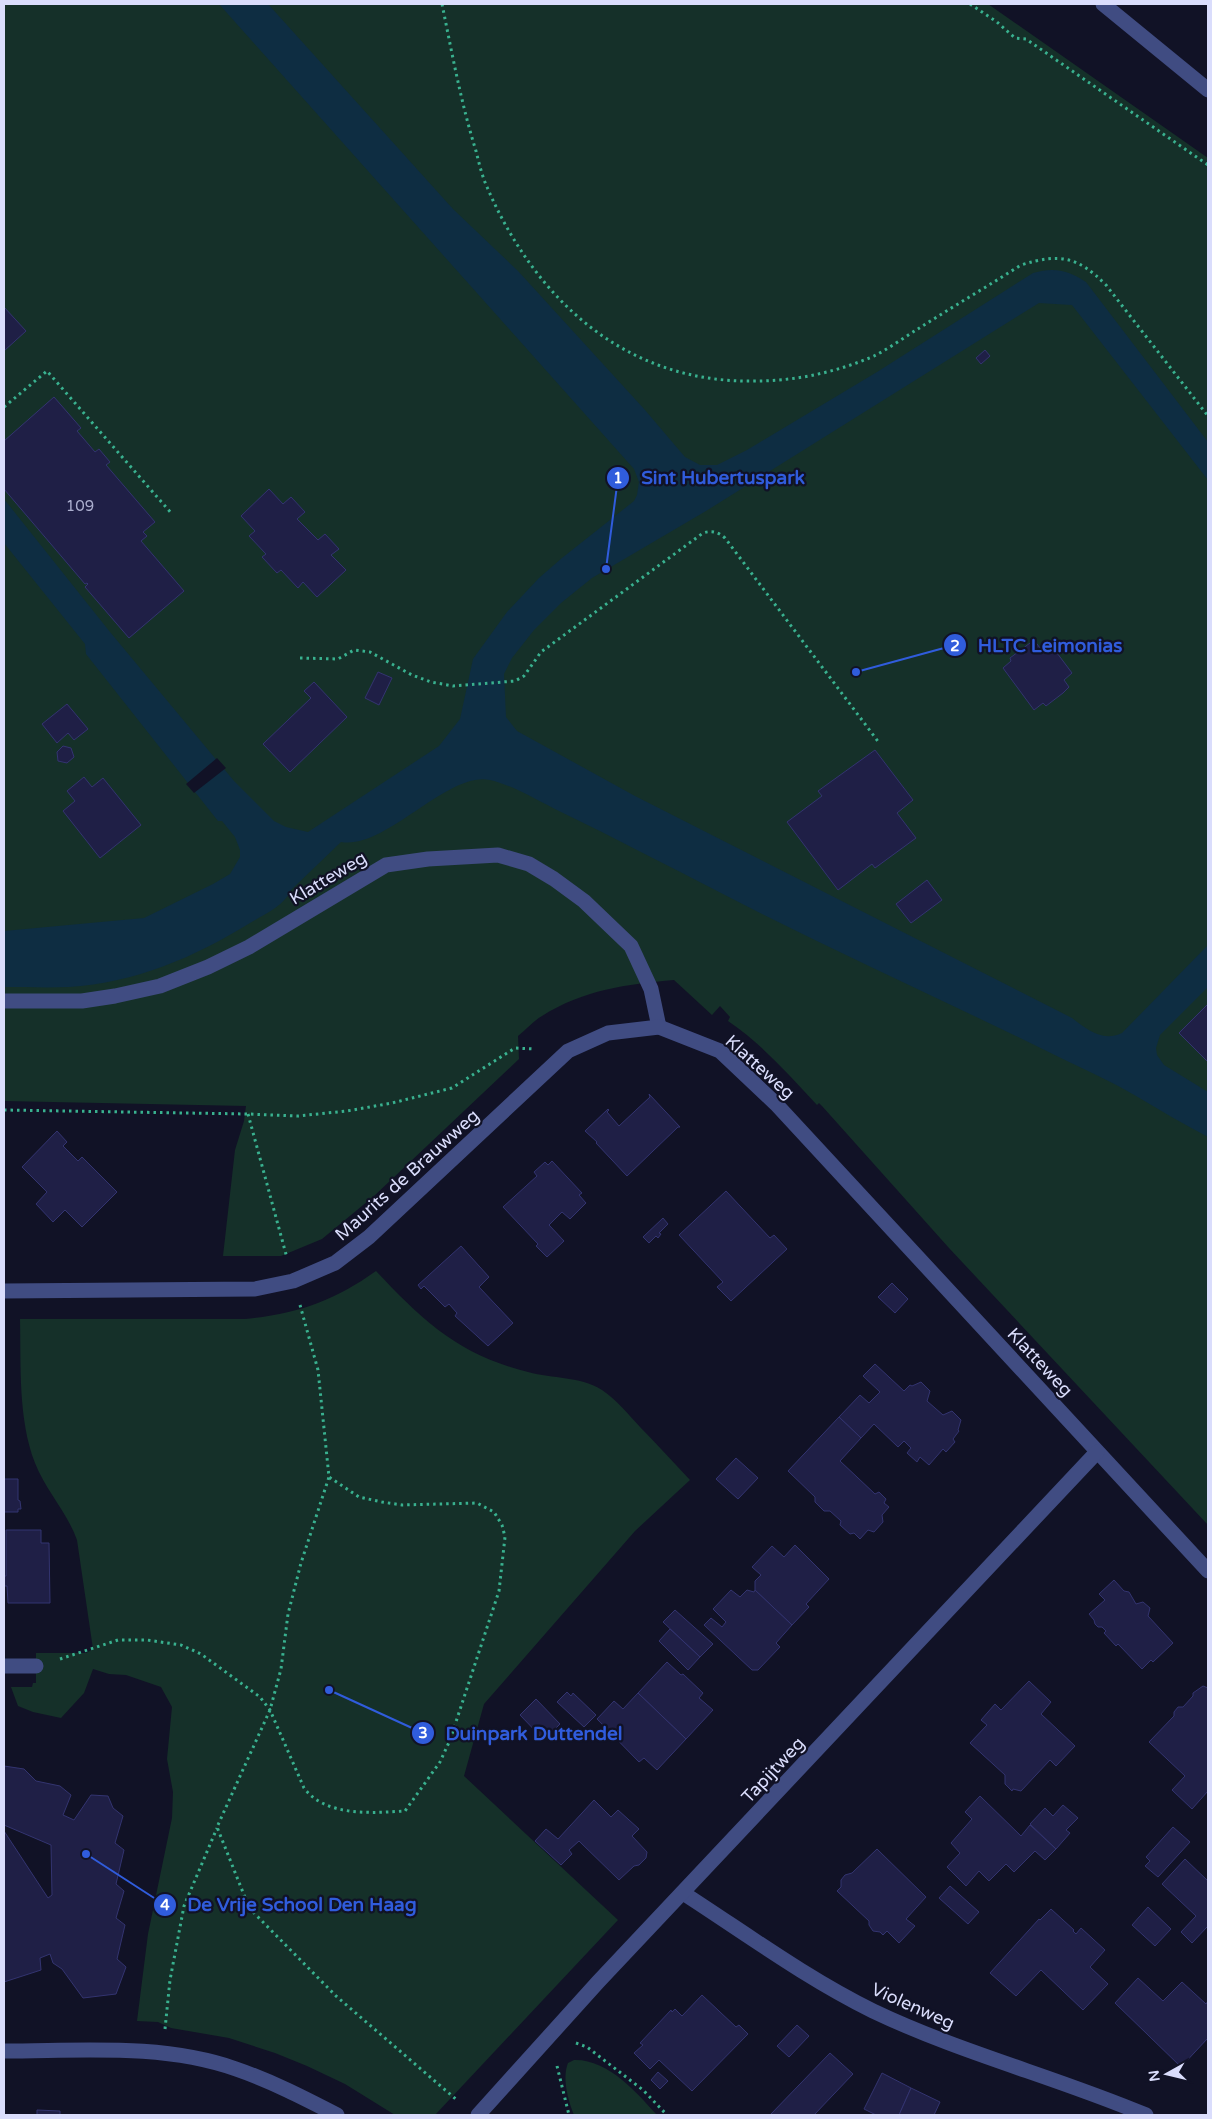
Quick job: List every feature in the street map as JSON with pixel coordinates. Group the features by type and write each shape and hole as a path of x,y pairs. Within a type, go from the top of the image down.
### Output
{"street":[{"path":"1103,4 1207,86"},
{"name":"Klatteweg","path":"4,1001 82,1001 160,986 208,967 249,947 386,865 428,859 498,855 529,864 554,879 584,901 631,946 651,989 659,1027 720,1051 776,1104 1208,1571"},
{"name":"Maurits de Brauwweg","path":"4,1291 255,1289 293,1281 335,1263 369,1237 486,1130 568,1051 608,1033 659,1027"},
{"name":"Tapijtweg","path":"478,2115 548,2036 1097,1452"},
{"path":"4,1666 36,1666"},
{"name":"Violenweg","path":"683,1893 802,1970 873,2010 951,2044 1102,2096 1146,2115"},
{"path":"4,2051 126,2051 162,2054 234,2068 281,2087 336,2115"}],"path":[{"path":"442,4 466,120 486,186 531,266 578,317 612,343 646,361 692,377 730,382 775,381 819,374 875,355 1021,265 1039,260 1059,258 1074,261 1090,269 1106,284 1208,416"},
{"path":"970,4 997,22 1015,38 1026,39 1208,165"},
{"path":"4,407 47,371 172,514"},
{"path":"300,658 338,659 354,650 370,652 412,675 431,682 453,686 515,681 524,676 541,652 703,533 710,530 719,533 725,538 880,744"},
{"path":"4,1110 298,1116 392,1103 452,1088 515,1048 568,1051"},
{"path":"162,2054 170,1980 184,1906 217,1827 270,1710 281,1669 292,1597 329,1477 318,1370 248,1114"},
{"path":"36,1666 118,1640 147,1640 181,1646 201,1654 260,1697 270,1710 304,1788 311,1798 326,1806 359,1812 405,1811 440,1762 450,1740 499,1592 505,1537 502,1525 494,1512 477,1502 402,1505 382,1502 359,1497 329,1477"},
{"path":"217,1827 248,1905 254,1913 336,1996 460,2103"},
{"path":"568,2115 548,2036 587,2046 643,2090 666,2115"}],"green space":[{"path":"4,4 988,4 1208,158 1208,1525 949,1248 822,1106 819,1103 817,1105 764,1050 728,1021 730,1017 720,1006 712,1015 674,980 622,986 589,994 558,1007 539,1018 518,1036 519,1059 374,1196 322,1239 281,1256 223,1256 235,1150 244,1121 246,1106 4,1101"},
{"path":"376,1271 427,1320 462,1346 504,1365 537,1374 585,1382 602,1390 622,1407 690,1480 635,1531 484,1704 464,1776 618,1920 435,2115 395,2115 345,2084 275,2053 229,2038 171,2028 158,2022 137,2021 148,1934 172,1818 173,1792 167,1759 172,1707 161,1687 126,1675 109,1674 93,1669 84,1693 61,1718 33,1712 18,1706 11,1687 32,1687 33,1683 36,1683 36,1653 86,1653 93,1649 77,1540 68,1520 35,1463 26,1429 21,1374 20,1319 245,1319 264,1317 298,1310 330,1298"},
{"path":"574,2060 586,2061 610,2071 630,2087 657,2115 574,2115 568,2096 566,2069 568,2063"}],"water":[{"path":"219,4 268,4 453,209 518,271 645,410 685,457 700,465 717,465 747,450 877,372 1033,273 1048,270 1067,272 1086,282 1208,442 1208,480 1072,305 1039,303 706,511 592,578 561,603 534,630 512,658 504,674 506,717 517,731 635,796 1102,1035 1108,1036 1122,1033 1208,945 1208,987 1160,1035 1156,1048 1157,1055 1164,1065 1208,1092 1208,1137 1102,1078 764,915 526,794 490,780 473,780 455,787 397,824 377,834 359,841 341,842 274,909 208,947 186,957 141,974 93,984 69,987 4,987 4,931 144,918 230,874 240,857 240,850 235,837 222,821 218,821 86,654 85,644 4,543 4,499 110,632 234,781 274,821 286,827 308,832 439,746 460,719 473,659 507,612 539,578 634,501 637,495 639,482 634,469"}],"pier":[{"path":"217,758 226,768 194,793 186,784"}],"building":[{"path":"4,307 26,331 4,351"},
{"path":"985,350 990,356 981,364 976,358"},
{"path":"54,397 81,428 77,431 95,452 99,449 110,462 106,465 155,522 143,532 147,536 141,541 184,591 129,638 85,587 88,584 85,584 4,489 4,441"},
{"path":"269,489 283,504 291,497 305,512 297,519 318,540 325,534 339,549 331,555 346,570 317,597 303,582 298,588 281,570 277,573 262,557 266,554 249,536 255,531 241,516"},
{"path":"1034,640 1040,648 1048,641 1072,673 1064,680 1069,687 1063,693 1046,706 1043,703 1034,710 1003,668 1011,661 1010,658"},
{"path":"378,672 392,678 379,705 365,698"},
{"path":"314,682 347,717 290,772 263,744 311,698 304,691"},
{"path":"67,704 88,729 74,740 68,733 57,743 42,724"},
{"path":"63,746 71,748 74,757 67,763 58,761 57,752"},
{"path":"875,750 913,800 897,813 916,838 875,868 872,864 838,890 787,822 822,796 818,791"},
{"path":"84,777 92,787 103,778 141,825 100,858 63,811 75,801 67,791"},
{"path":"927,880 942,900 911,923 896,904"},
{"path":"1208,1004 1208,1062 1179,1033"},
{"path":"649,1094 680,1127 627,1176 585,1131 608,1109 607,1112 619,1126 650,1097"},
{"path":"57,1131 67,1142 63,1146 78,1161 82,1157 117,1192 82,1227 65,1210 53,1222 36,1204 47,1192 22,1167"},
{"path":"552,1161 582,1193 579,1195 586,1203 570,1219 562,1212 549,1225 564,1241 547,1257 536,1246 538,1244 503,1207 537,1176 534,1172 545,1162 548,1165"},
{"path":"726,1191 770,1238 774,1235 787,1249 731,1301 717,1287 723,1282 679,1235"},
{"path":"663,1218 668,1224 659,1233 661,1234 658,1238 656,1236 649,1243 643,1237"},
{"path":"461,1246 489,1277 479,1287 513,1323 488,1346 455,1316 457,1313 449,1304 445,1307 424,1286 421,1289 418,1285"},
{"path":"892,1283 908,1299 895,1313 878,1297"},
{"path":"875,1364 904,1391 910,1385 921,1382 930,1391 927,1401 943,1415 952,1411 961,1420 959,1431 953,1439 955,1442 946,1452 943,1449 929,1465 920,1457 917,1462 907,1453 911,1448 904,1441 898,1447 874,1424 861,1438 839,1417 860,1395 869,1403 880,1392 863,1376"},
{"path":"839,1417 861,1438 840,1461 875,1494 879,1492 886,1499 884,1503 889,1507 882,1515 883,1522 874,1532 868,1530 860,1539 854,1533 850,1534 840,1525 841,1521 830,1511 824,1511 815,1502 815,1497 788,1471"},
{"path":"736,1458 758,1478 738,1499 716,1479"},
{"path":"4,1479 18,1479 18,1500 20,1501 21,1509 18,1509 18,1512 4,1512"},
{"path":"6,1530 41,1530 41,1543 49,1543 50,1603 8,1603 7,1586 4,1586 4,1576 6,1576"},
{"path":"795,1545 829,1579 806,1604 809,1607 792,1625 755,1590 755,1581 761,1575 752,1567 772,1546 784,1557"},
{"path":"1114,1580 1124,1591 1129,1592 1136,1604 1143,1602 1150,1608 1148,1616 1173,1643 1153,1662 1151,1660 1142,1669 1118,1644 1116,1646 1104,1633 1106,1631 1095,1624 1089,1614 1105,1600 1099,1594"},
{"path":"731,1590 740,1597 747,1590 754,1592 755,1590 792,1625 776,1643 780,1647 758,1670 752,1670 704,1625 711,1618 722,1627 726,1622 713,1609"},
{"path":"675,1610 713,1644 700,1657 663,1622"},
{"path":"670,1629 700,1657 688,1670 659,1641"},
{"path":"667,1662 703,1693 699,1698 713,1710 686,1739 638,1693"},
{"path":"1029,1681 1051,1702 1041,1714 1075,1746 1056,1766 1050,1760 1021,1791 1013,1789 1012,1791 1005,1784 1005,1775 970,1743 987,1725 981,1720 995,1704 1001,1710"},
{"path":"1203,1686 1208,1688 1208,1791 1192,1809 1172,1790 1185,1776 1149,1742 1174,1716 1174,1712 1178,1707 1183,1707 1193,1696 1193,1693"},
{"path":"567,1692 571,1696 573,1693 596,1715 584,1727 557,1702"},
{"path":"638,1693 686,1739 657,1770 644,1758 639,1762 597,1719 614,1701 623,1709"},
{"path":"536,1699 560,1724 544,1740 520,1715"},
{"path":"4,1766 24,1769 36,1781 60,1786 71,1795 63,1815 74,1820 91,1795 108,1796 113,1808 123,1816 115,1843 124,1850 116,1884 124,1891 116,1918 125,1925 117,1959 126,1967 116,1994 83,1998 62,1969 53,1963 50,1954 40,1958 41,1970 4,1982 4,1831 48,1898 52,1895 51,1845 4,1825"},
{"path":"980,1796 1021,1836 1030,1825 1056,1849 1045,1860 1035,1851 1014,1872 1006,1864 989,1881 979,1871 966,1886 947,1867 960,1853 951,1843 972,1819 965,1812"},
{"path":"594,1800 611,1817 618,1810 639,1829 632,1836 647,1852 646,1858 639,1865 634,1866 619,1880 579,1841 569,1850 572,1854 561,1865 535,1841 546,1829 558,1839"},
{"path":"1063,1805 1078,1818 1066,1830 1070,1833 1056,1849 1030,1824 1045,1808 1053,1816"},
{"path":"1173,1827 1190,1842 1158,1877 1145,1866 1150,1861 1146,1857"},
{"path":"877,1849 926,1897 906,1919 915,1926 899,1943 887,1931 883,1935 880,1932 873,1931 869,1921 837,1891 841,1887 841,1880 845,1875 852,1873"},
{"path":"1185,1859 1208,1881 1208,1928 1192,1943 1181,1932 1196,1916 1162,1884"},
{"path":"950,1886 979,1912 968,1924 939,1898"},
{"path":"1148,1907 1171,1929 1155,1946 1132,1925"},
{"path":"1051,1909 1076,1934 1081,1928 1105,1950 1090,1967 1108,1984 1083,2010 1041,1970 1016,1996 990,1973 1039,1919"},
{"path":"1138,1978 1163,2001 1182,1982 1206,2004 1208,2001 1208,2038 1181,2067 1115,2003"},
{"path":"702,1995 736,2027 739,2025 748,2034 692,2091 659,2060 650,2069 634,2053 643,2045 640,2043 671,2010 672,2012 675,2009 682,2016"},
{"path":"797,2025 809,2036 789,2057 777,2046"},
{"path":"830,2053 853,2074 814,2115 770,2115"},
{"path":"658,2072 668,2081 660,2089 651,2080"},
{"path":"882,2073 911,2088 899,2115 876,2115 864,2109"},
{"path":"911,2088 940,2102 934,2115 899,2115"},
{"path":"37,2110 60,2111 60,2115 37,2115"}],"place":[{"name":"Sint Hubertuspark","path":"606,569"},
{"name":"HLTC Leimonias","path":"856,672"},
{"name":"Duinpark Duttendel","path":"329,1690"},
{"name":"De Vrije School Den Haag","path":"86,1854"}]}
